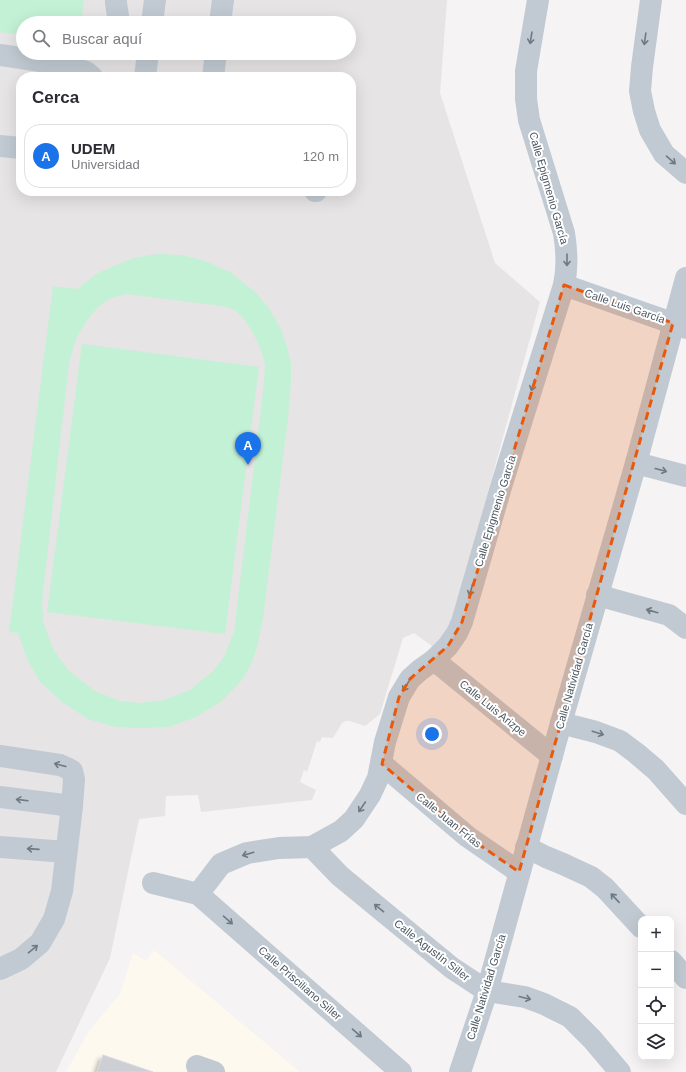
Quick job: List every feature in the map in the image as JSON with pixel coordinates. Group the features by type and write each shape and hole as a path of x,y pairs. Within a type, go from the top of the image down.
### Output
{"street":[{"path":"116,0 118,16"},
{"path":"153,16 155,0"},
{"path":"221,16 222,0"},
{"name":"Calle Epigmenio García","path":"198,894 221,864 247,854 266,850 312,847 341,831 354,819 370,795 378,778 382,764 385,742 399,697 410,680 448,646 457,633 462,622 501,487 564,285 567,271 567,251 564,233 529,120 526,99 526,71 538,0"},
{"path":"651,0 640,91 644,111 650,130 664,154 686,172"},
{"path":"0,55 16,57"},
{"path":"34,60 67,65 86,72"},
{"path":"213,72 215,60"},
{"path":"0,146 16,148"},
{"name":"Calle Natividad García","path":"460,1072 487,991 597,595 636,463 680,325 686,278"},
{"name":"Calle Luis García","path":"564,285 680,325"},
{"path":"636,463 686,476"},
{"path":"597,595 669,615 686,628"},
{"name":"Calle Luis Arizpe","path":"434,660 552,756"},
{"path":"561,723 596,732 620,741 656,770 686,804"},
{"path":"0,756 60,764 72,771 74,779 62,891 54,919 40,943 21,959 0,969"},
{"name":"Calle Juan Frías","path":"382,764 468,837 519,872"},
{"path":"0,797 72,806"},
{"path":"0,847 66,852"},
{"name":"Calle Agustín Siller","path":"312,847 346,881 452,968 487,991 525,997 544,1004 570,1017 592,1039 620,1072"},
{"path":"526,847 591,877 605,888 638,924"},
{"path":"153,883 198,894"},
{"name":"Calle Prisciliano Siller","path":"198,894 401,1072"},
{"path":"674,964 686,978"}],"highlighted area":[{"path":"564,285 673,323 519,872 468,837 382,764 399,697 410,679 448,646 462,622"}],"shaded area":[{"path":"0,0 447,0 440,93 495,263 540,302 451,627 436,649 414,633 403,638 380,714 365,726 346,721 342,723 333,738 322,737 320,742 317,741 307,772 304,770 300,782 316,790 312,800 201,812 198,795 166,796 165,816 139,819 110,958 56,1072 0,1072"},
{"path":"154,950 300,1072 66,1072 89,1031 120,994 133,953 146,961"}],"green space":[{"path":"0,0 84,0 82,16 16,16 16,34 0,32"},
{"path":"158,254 182,255 205,261 230,272 254,291 269,308 281,329 291,363 288,418 263,618 257,647 251,665 241,681 222,701 196,717 168,727 116,727 88,719 62,702 40,682 27,659 18,633 9,632 53,286 77,289 98,273 134,258","holes":["127,294 222,306 234,310 244,320 254,335 262,352 265,366 264,385 234,632 224,657 213,671 190,690 165,700 139,703 120,701 95,691 69,671 53,649 44,624 42,602 69,363 76,339 87,320 98,307 111,298"]},
{"path":"82,344 259,367 225,634 47,612"}],"building":[{"path":"103,1055 153,1072 97,1072"}],"place":[{"name":"UDEM","path":"248,465"}]}
